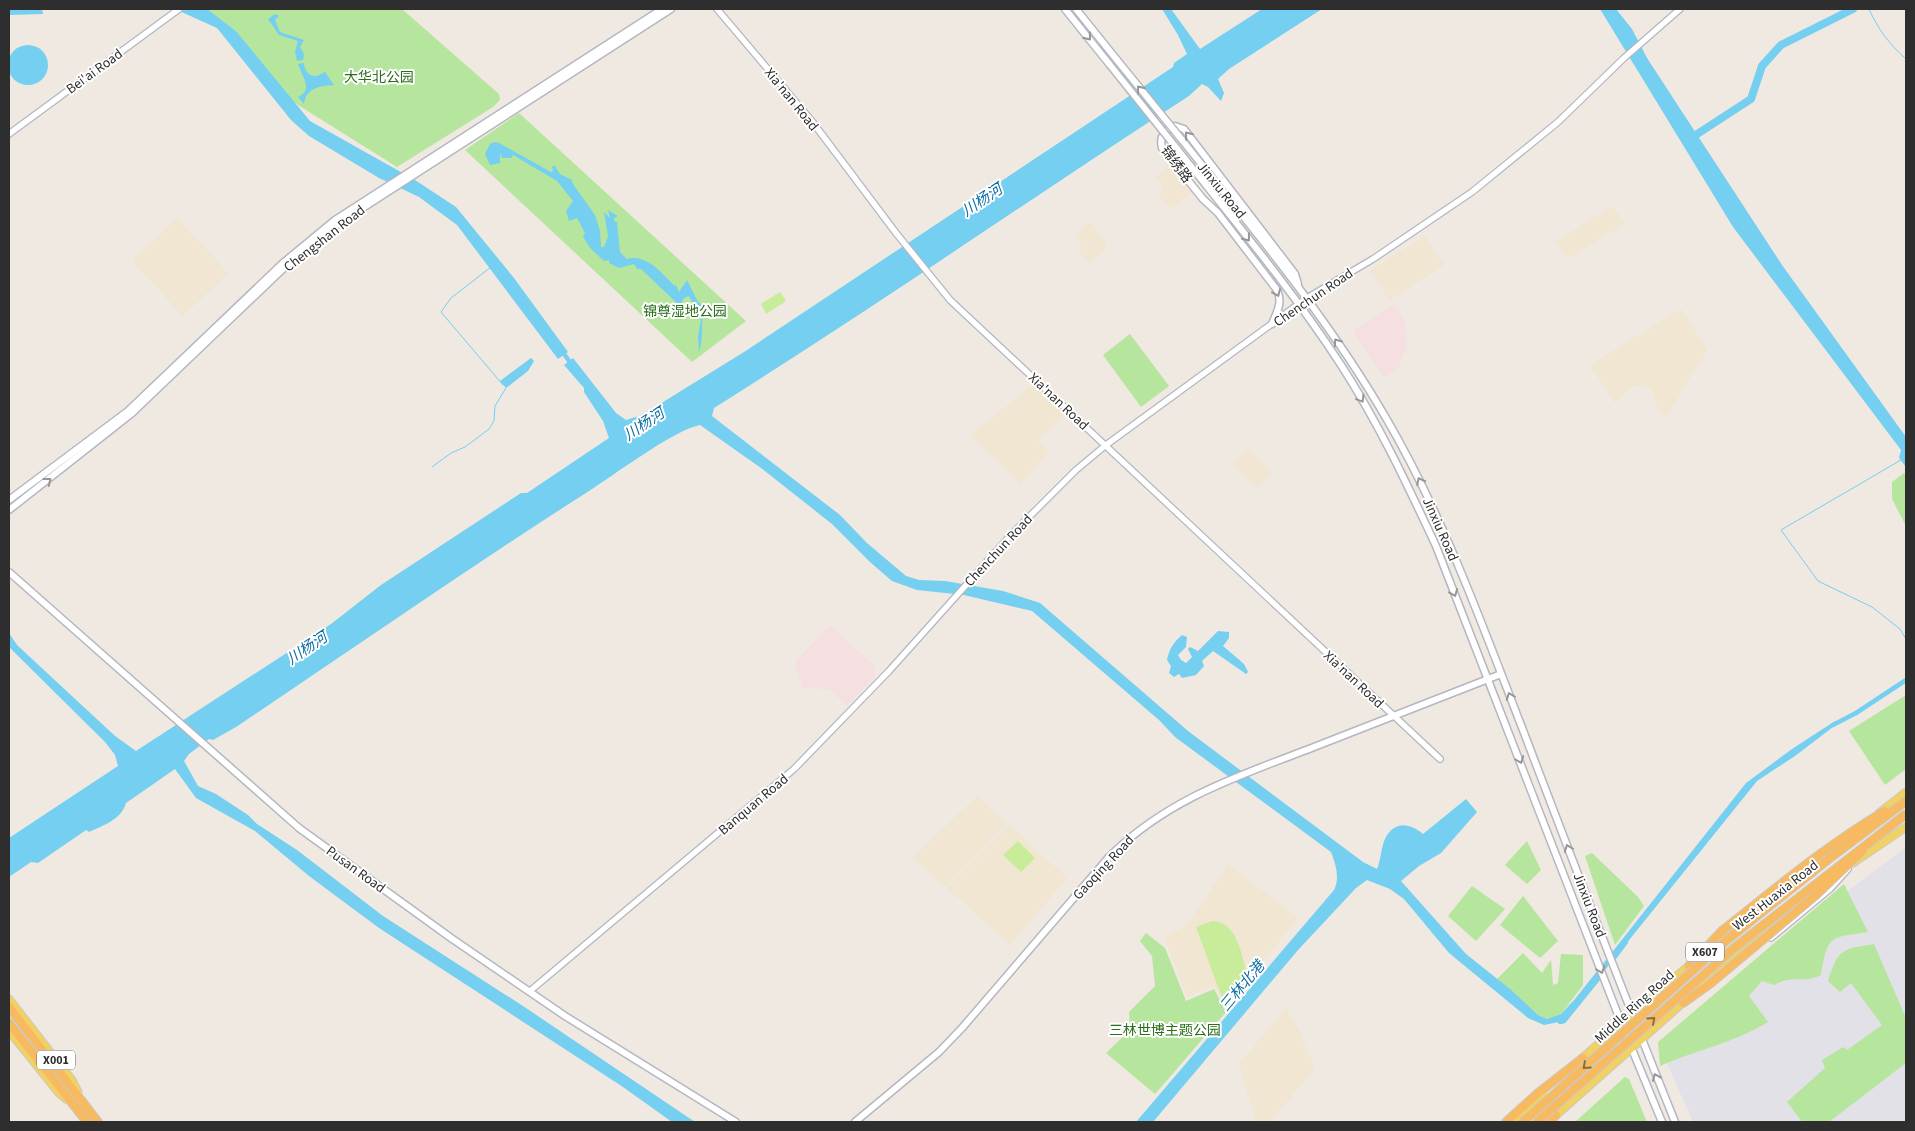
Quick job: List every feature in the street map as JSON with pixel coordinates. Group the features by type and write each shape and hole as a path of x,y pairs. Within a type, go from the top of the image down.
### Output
{"highway":[{"path":"1689,966 1722,931 1784,881 1845,836 1906,800"},
{"name":"Middle Ring Road","path":"1523,1122 1727,940 1906,800"},
{"name":"Middle Ring Road","path":"1537,1122 1734,948 1906,814"},
{"path":"1683,1003 1711,983 1816,896 1880,833"},
{"name":"X001","path":"9,1007 100,1122"},
{"name":"X001","path":"9,1023 86,1122"},
{"path":"1506,1122 1536,1094 1583,1058"},
{"path":"1548,1122 1556,1116"}],"main road":[{"name":"Chengshan Road","path":"9,500 128,411 308,241 662,9"},
{"name":"Chengshan Road","path":"408,174 671,9"},
{"name":"Jinxiu Road","path":"1065,9 1299,304 1341,366 1377,426 1436,546 1622,1025 1662,1122"},
{"name":"Jinxiu Road","path":"1076,9 1307,298 1362,378 1421,483 1449,543 1641,1040 1675,1122"},
{"name":"锦绣路","path":"1272,324 1280,304 1277,290 1218,213 1203,199 1162,148 1160,141 1165,132 1175,126 1184,129 1295,274 1298,287"},
{"name":"Chengshan Road","path":"9,510 131,414 311,244 390,186"},
{"name":"Pusan Road","path":"9,572 299,828 451,938 530,990 565,1016 736,1122"},
{"name":"Gaoqing Road","path":"855,1122 931,1058 962,1028 1097,870 1127,840 1168,809 1228,781 1501,674"},
{"name":"West Huaxia Road","path":"1512,1122 1726,934 1906,792"},
{"name":"West Huaxia Road","path":"1556,1116 1740,952 1854,863 1906,827"},
{"name":"X001","path":"9,999 72,1080 75,1089 100,1122"},
{"name":"X001","path":"9,1031 86,1122"}],"street":[{"name":"Bei'ai Road","path":"9,134 180,9"},
{"name":"Xia'nan Road","path":"717,9 811,120 938,287 1440,759"},
{"name":"Chenchun Road","path":"955,596 1048,497 1106,445 1307,298 1373,259 1472,192 1558,122 1624,58 1680,9"},
{"name":"Banquan Road","path":"530,990 794,769 889,670 955,596"}],"shaded area":[{"path":"1167,168 1171,168 1191,193 1170,209 1158,193 1164,187 1156,177"},
{"path":"1613,206 1624,224 1567,259 1556,241"},
{"path":"177,218 228,273 183,316 132,261"},
{"path":"1091,222 1108,246 1089,264 1079,250 1082,246 1074,234"},
{"path":"1425,236 1444,265 1390,300 1370,270"},
{"path":"1394,305 1405,322 1407,346 1398,368 1384,377 1353,330"},
{"path":"1681,309 1707,350 1667,415 1660,414 1651,389 1634,385 1615,403 1590,365"},
{"path":"1036,386 1064,414 1038,441 1049,452 1020,484 972,437 973,433 1030,387"},
{"path":"1248,449 1272,473 1257,488 1233,464"},
{"path":"830,625 876,668 874,677 847,705 829,689 802,688 795,662"},
{"path":"977,796 1007,824 945,887 913,858"},
{"path":"1010,825 1067,878 1010,945 947,888"},
{"path":"1906,847 1906,1122 1693,1122 1660,1048 1845,893"},
{"path":"1228,865 1298,917 1227,1008 1214,986 1187,997 1164,937 1185,927"},
{"path":"1286,1008 1299,1030 1315,1069 1270,1122 1256,1122 1239,1064"}],"green space":[{"name":"大华北公园","path":"206,9 402,9 499,94 500,100 493,107 397,167 290,100 236,31"},
{"name":"锦尊湿地公园","path":"519,113 746,321 692,362 465,150"},
{"path":"780,292 786,301 766,314 761,304"},
{"path":"1130,334 1169,386 1141,407 1103,355"},
{"path":"1904,473 1906,475 1906,526 1892,499 1892,482"},
{"path":"1906,695 1906,769 1885,785 1849,731"},
{"path":"1018,841 1035,858 1021,872 1003,855"},
{"path":"1527,841 1541,870 1527,884 1505,865"},
{"path":"1592,853 1638,897 1644,906 1615,945 1585,856"},
{"path":"1844,884 1868,932 1846,935 1833,940 1826,952 1821,975 1815,978 1787,980 1774,985 1762,981 1749,996 1768,1022 1728,1041 1660,1066 1658,1042"},
{"path":"1472,886 1505,909 1476,941 1448,916"},
{"path":"1523,896 1558,941 1540,958 1500,925"},
{"path":"1212,921 1220,922 1232,932 1240,948 1247,973 1247,978 1242,986 1235,992 1222,998 1196,927"},
{"name":"三林世博主题公园","path":"1146,933 1165,948 1186,1001 1214,989 1226,1012 1155,1094 1106,1053 1130,1030 1129,1012 1155,986 1152,956 1140,941"},
{"path":"1874,944 1906,1018 1906,1063 1829,1122 1802,1122 1787,1102 1825,1068 1822,1060 1843,1047 1847,1050 1882,1025 1851,983 1840,992 1828,981 1835,962 1843,952 1855,947"},
{"path":"1523,953 1542,973 1551,960 1553,985 1558,983 1561,954 1583,955 1583,985 1561,1014 1547,1019 1538,1015 1497,979"},
{"path":"1625,1077 1629,1079 1647,1122 1575,1122"}],"water":[{"path":"9,9 42,9 43,14 10,15"},
{"path":"175,9 207,9 236,31 310,121 415,180 456,207 514,278 568,352 558,359 457,225 419,197 379,178 309,136 291,120 217,28"},
{"name":"川杨河","path":"1162,9 1171,9 1200,49 1262,9 1322,9 1229,69 1218,79 1224,93 1221,101 1208,87 1202,84 1189,96 834,331 714,408 712,416 840,515 867,543 906,576 919,580 945,581 1003,591 1040,603 1188,731 1363,862 1377,869 1384,841 1394,828 1404,825 1409,826 1423,834 1466,799 1477,812 1441,853 1419,866 1401,881 1466,954 1510,989 1538,1015 1547,1019 1561,1014 1575,999 1746,783 1792,749 1835,721 1837,724 1795,756 1757,781 1564,1021 1544,1025 1528,1018 1449,953 1404,899 1390,889 1367,880 1356,888 1298,950 1153,1122 1136,1122 1334,890 1337,876 1331,852 1175,737 1159,720 1032,611 964,595 917,590 892,581 832,524 761,468 700,425 675,435 644,454 236,727 213,740 209,739 189,754 184,761 198,786 216,794 248,815 257,824 297,850 383,916 523,1006 695,1122 672,1122 623,1087 379,928 309,876 255,831 196,798 175,769 126,803 124,809 116,818 89,832 86,830 38,863 31,862 9,877 9,838 118,766 115,755 105,742 9,647 9,633 17,645 115,736 136,751 331,624 381,585 521,493 527,493 609,438 603,421 584,392 584,388 564,365 573,358 616,413 626,420 642,415 744,352 1173,67 1174,63 1187,54"},
{"path":"1600,9 1616,9 1632,29 1647,58 1782,265 1906,437 1906,467 1899,458 1901,450 1733,227"},
{"path":"275,14 279,16 275,20 280,32 304,40 300,47 304,54 303,60 297,61 295,51 298,41 279,35 268,19"},
{"path":"28,45 42,51 48,65 42,79 28,85 14,79 8,65 14,51"},
{"path":"304,63 309,74 317,76 325,72 334,85 318,87 310,91 304,104 298,97 305,91 306,83 298,64"},
{"path":"494,142 551,172 553,171 552,166 555,166 560,174 572,180 595,215 600,231 601,247 604,247 608,236 604,212 610,218 608,210 618,216 614,218 614,221 617,222 620,252 627,259 641,259 648,262 676,285 679,292 687,280 698,302 706,307 699,352 698,336 701,320 696,313 701,310 692,302 689,296 684,298 680,306 641,269 637,269 634,264 619,268 609,263 609,260 604,261 591,249 583,237 585,233 577,218 569,221 566,211 573,201 557,181 513,155 511,158 502,158 500,153 500,163 490,165 485,154 490,144"},
{"path":"531,358 534,361 528,371 506,388 500,381"},
{"path":"1218,631 1229,632 1229,638 1223,646 1244,664 1248,672 1246,674 1213,651 1202,661 1204,666 1196,675 1182,678 1179,674 1174,677 1169,673 1171,666 1167,660 1169,652 1182,635 1187,637 1186,647 1178,655 1186,663 1192,657 1188,649 1190,647 1198,651"}],"waterway":[{"path":"1688,140 1751,99 1762,66 1781,45 1853,9"},
{"path":"1869,9 1884,36 1906,59"},
{"path":"491,267 451,298 441,312 503,385"},
{"path":"562,351 572,365"},
{"path":"432,467 451,453 465,447 489,429 494,421 495,406 506,388"},
{"path":"1901,460 1781,530 1818,581 1872,607 1900,629 1906,639"},
{"path":"1833,725 1856,713 1906,680"},
{"path":"1611,962 1626,942"},
{"path":"1560,1022 1564,1021 1602,974"}],"water label":[{"name":"三林北港","path":"1242,986"}]}
